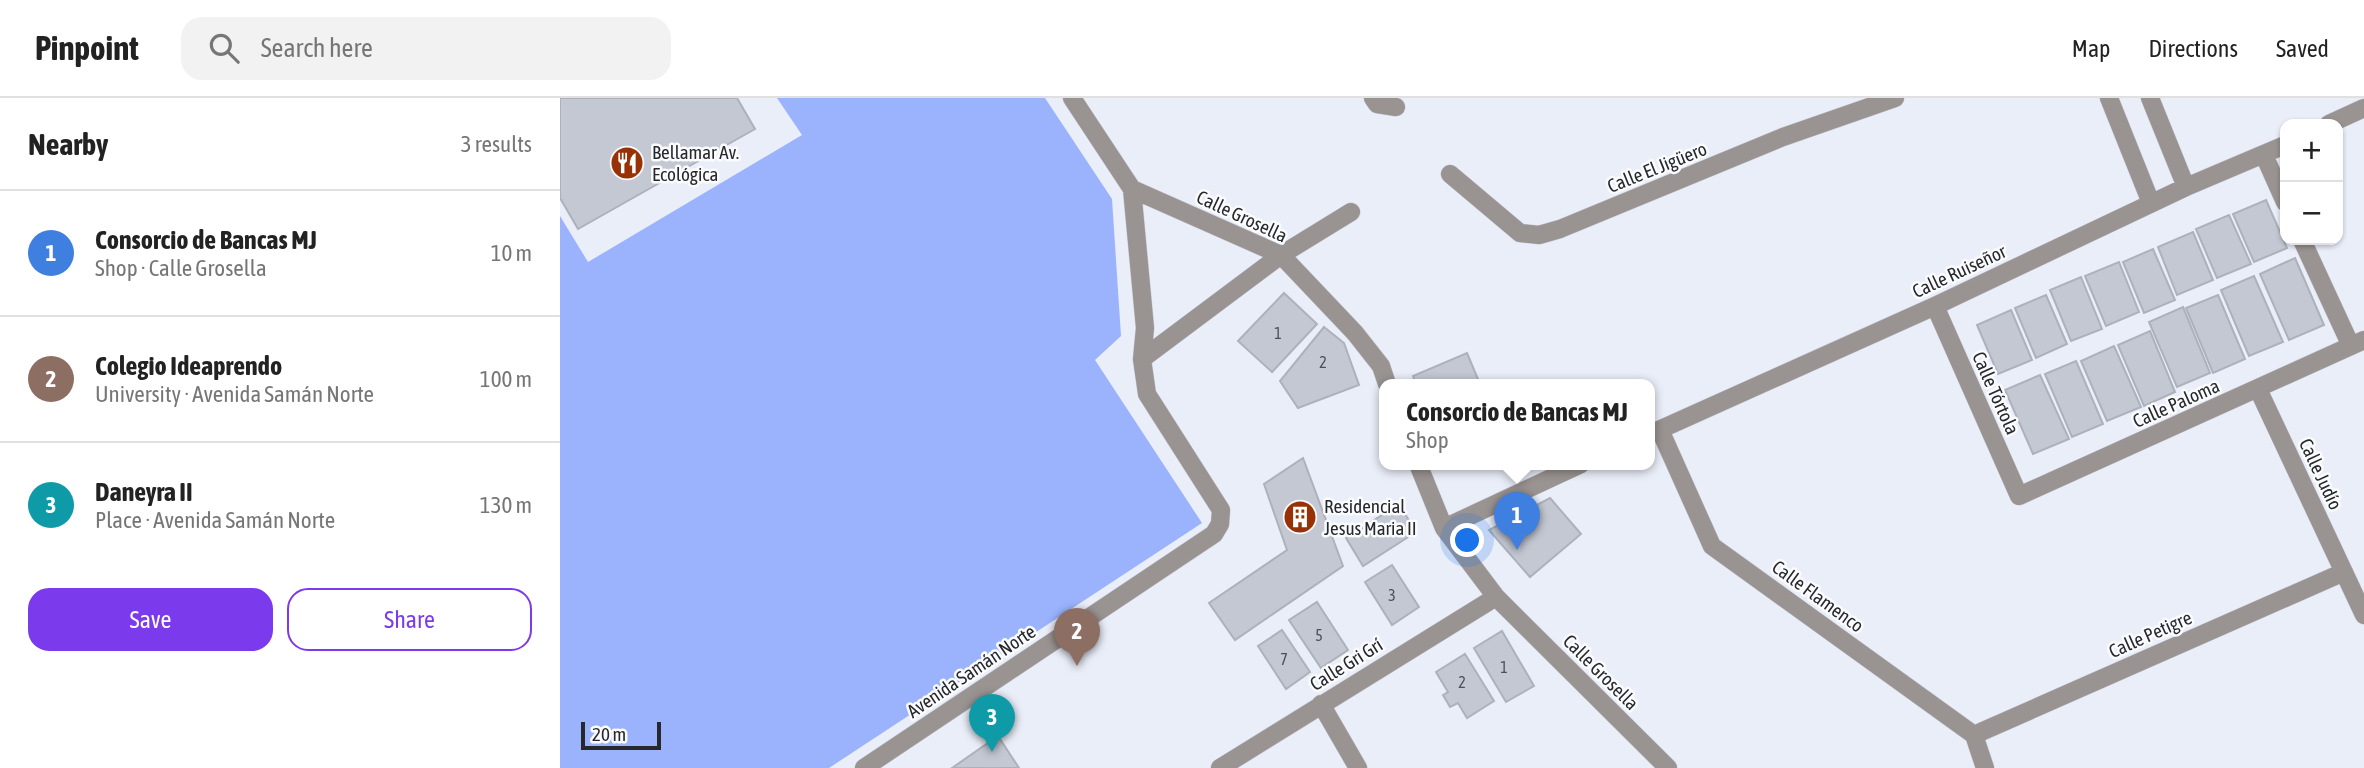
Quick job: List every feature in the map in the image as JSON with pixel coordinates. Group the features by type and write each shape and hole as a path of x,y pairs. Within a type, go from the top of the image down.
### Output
{"street":[{"path":"1072,98 1132,189"},
{"path":"1373,98 1377,104 1396,107"},
{"name":"Calle El Jigüero","path":"1450,174 1520,233 1539,235 1783,137 1895,98"},
{"path":"2109,98 2151,203"},
{"path":"2150,98 2186,187"},
{"path":"2340,119 2364,108"},
{"name":"Calle Ruiseñor","path":"1655,432 1935,306 2186,187 2280,147"},
{"path":"2264,155 2280,191"},
{"name":"Calle Grosella","path":"1132,189 1281,256 1355,333 1381,366 1385,379"},
{"name":"Avenida Samán Norte","path":"865,768 1214,534 1220,524 1221,510 1147,394 1142,359 1145,328 1132,189"},
{"path":"1142,359 1281,256 1351,212"},
{"name":"Calle Paloma","path":"2019,496 2357,343 2305,245"},
{"name":"Calle Tórtola","path":"1935,306 2019,496"},
{"name":"Calle Judío","path":"2259,389 2364,615"},
{"name":"Calle Flamenco","path":"1655,432 1712,546 1974,735"},
{"name":"Calle Grosella","path":"1420,470 1444,528 1496,597 1668,768"},
{"path":"1444,528 1568,470"},
{"name":"Calle Petigre","path":"1974,735 2344,572"},
{"name":"Calle Gri Grí","path":"1220,768 1496,597"},
{"path":"1321,704 1359,768"},
{"path":"1974,735 1985,768"}],"shaded area":[{"path":"777,98 1045,98 1112,199 1121,336 1095,360 1202,523 829,768 560,768 560,216 588,262 802,135"}],"building":[{"name":"Bellamar Av. Ecológica","path":"560,98 737,98 755,129 578,229 560,198"},
{"path":"2266,200 2280,232 2280,245 2286,245 2287,248 2254,262 2233,214"},
{"path":"2229,215 2251,264 2217,278 2196,229"},
{"path":"2193,232 2213,280 2177,295 2158,247"},
{"path":"2153,249 2175,300 2144,313 2123,262"},
{"path":"2295,258 2324,325 2289,340 2260,274"},
{"path":"2119,262 2139,312 2106,326 2085,276"},
{"path":"2254,276 2283,342 2249,356 2221,290"},
{"path":"2081,277 2102,329 2071,341 2050,290"},
{"path":"1284,293 1317,324 1272,372 1238,341"},
{"path":"2046,295 2067,344 2036,358 2015,308"},
{"path":"2218,295 2245,359 2213,373 2186,308"},
{"path":"2183,307 2210,373 2177,387 2149,322"},
{"path":"2011,310 2032,360 1998,374 1977,325"},
{"path":"1324,327 1344,343 1359,385 1298,408 1280,381"},
{"path":"2150,331 2175,392 2144,406 2118,345"},
{"path":"2114,346 2141,407 2107,421 2081,361"},
{"path":"1467,353 1478,379 1414,379 1413,376"},
{"path":"2076,361 2103,424 2072,437 2045,374"},
{"path":"2040,375 2069,439 2033,454 2005,390"},
{"name":"Residencial Jesus Maria II","path":"1303,458 1343,566 1235,640 1209,603 1287,550 1264,484"},
{"path":"1550,498 1581,534 1530,577 1489,530"},
{"path":"1399,504 1416,532 1363,566 1346,538"},
{"path":"1392,565 1419,607 1392,625 1365,582"},
{"path":"1317,602 1348,650 1321,668 1289,620"},
{"path":"1282,630 1310,672 1286,689 1258,646"},
{"path":"1502,631 1534,686 1506,702 1474,648"},
{"path":"1465,654 1494,701 1467,718 1458,703 1450,707 1443,695 1448,692 1436,672"},
{"path":"998,736 1019,768 952,768"}],"place":[{"name":"Bellamar Av. Ecológica","path":"627,163"},
{"name":"Residencial Jesus Maria II","path":"1300,517"},
{"name":"Consorcio de Bancas MJ","path":"1517,550"},
{"name":"Colegio Ideaprendo","path":"1077,666"},
{"name":"Daneyra II","path":"992,752"}]}
